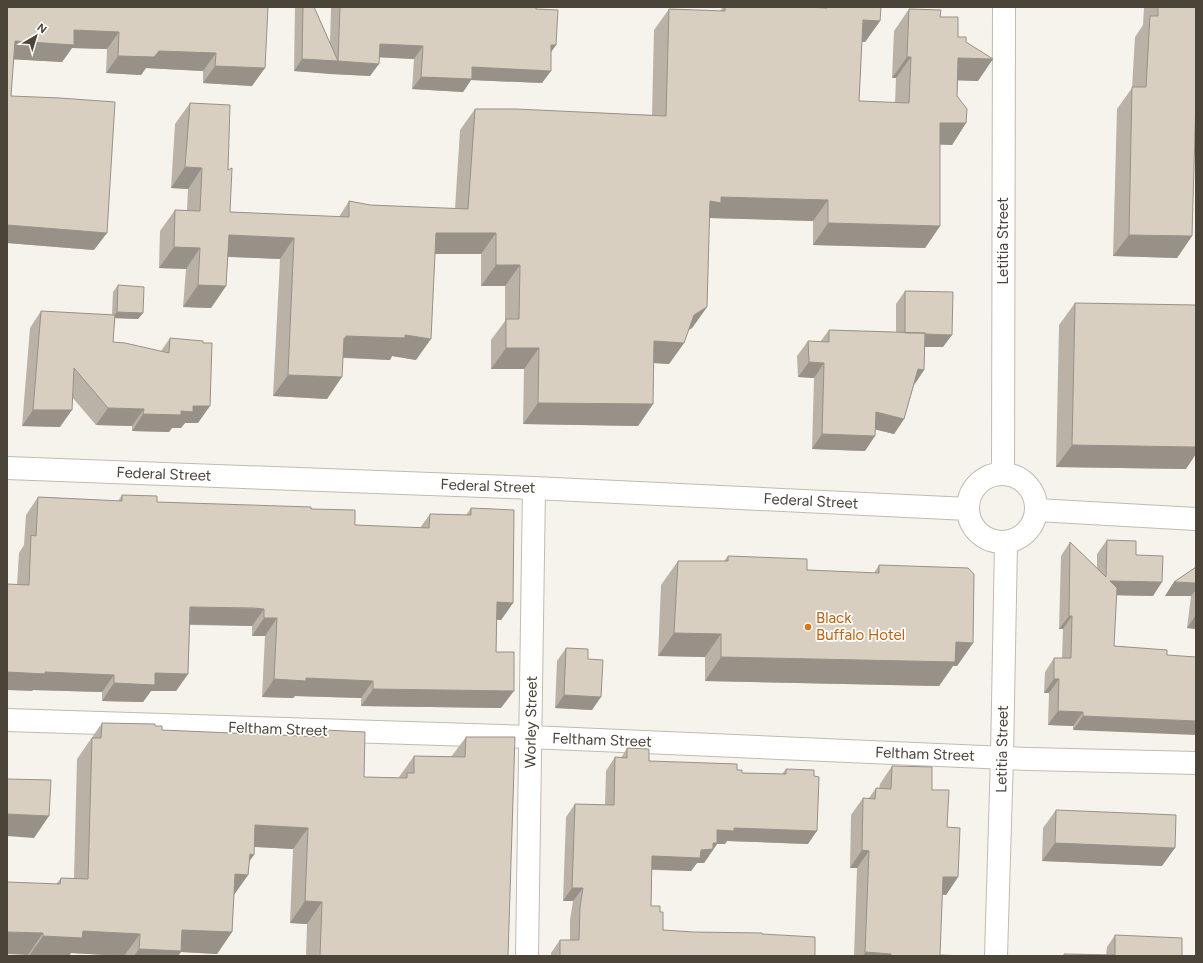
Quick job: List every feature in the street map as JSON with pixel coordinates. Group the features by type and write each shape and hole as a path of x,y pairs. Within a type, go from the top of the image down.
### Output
{"street":[{"name":"Letitia Street","path":"1003,474 1004,7"},
{"name":"Federal Street","path":"7,468 534,488 968,509"},
{"path":"1003,474 1016,477 1027,485 1034,496 1036,510 1034,521 1027,532 1017,539 1006,542 992,540 980,534 972,522 968,509 970,498 975,488 982,480 992,475 1003,474"},
{"name":"Worley Street","path":"527,956 534,488"},
{"path":"1036,510 1196,519"},
{"name":"Letitia Street","path":"996,956 1006,542"},
{"name":"Feltham Street","path":"7,720 530,737 1196,764"}],"building":[{"path":"7,7 268,7 265,68 215,66 216,53 159,51 154,57 118,56 119,32 74,30 74,45 15,41 11,96 115,102 107,233 7,225"},
{"path":"303,7 314,7 338,61 302,59"},
{"path":"340,7 536,7 536,9 558,10 556,45 551,45 551,71 472,67 472,79 421,77 423,46 380,44 379,64 338,61"},
{"path":"725,7 881,7 880,21 863,20 859,101 909,103 911,57 907,57 909,9 941,10 940,17 958,17 958,37 966,37 966,42 993,59 958,58 957,96 967,109 966,123 940,123 940,226 828,223 828,200 721,197 721,203 710,201 707,307 694,315 684,343 654,341 653,404 538,403 539,348 506,348 506,319 519,319 520,265 496,265 496,233 436,233 431,339 405,335 405,338 346,336 346,338 344,338 342,377 288,375 294,238 229,235 226,286 198,285 200,248 174,247 175,210 200,211 202,168 185,167 190,103 230,105 228,170 232,168 230,212 349,217 349,201 370,205 468,209 475,109 516,109 666,116 669,9 725,11"},
{"path":"1158,7 1196,7 1196,98 1192,236 1129,235 1132,87 1146,87 1150,16 1158,16"},
{"path":"118,285 144,287 143,313 117,312"},
{"path":"905,291 953,292 952,335 905,333"},
{"path":"1075,303 1196,305 1196,447 1072,445"},
{"path":"41,311 115,315 113,342 125,343 169,353 170,338 212,343 210,406 193,406 193,412 181,411 181,415 143,414 144,409 108,408 74,368 72,410 33,410"},
{"path":"829,330 925,333 924,370 918,369 904,419 876,412 875,436 822,434 824,363 809,362 808,341 829,342"},
{"path":"122,495 157,496 157,502 311,507 311,509 355,510 355,525 429,528 430,514 471,515 471,508 514,510 513,603 497,602 496,652 514,652 514,691 373,689 373,681 306,678 306,681 274,679 277,618 264,618 264,609 253,608 190,607 188,674 155,673 155,685 114,683 114,675 7,672 7,584 29,585 31,535 36,536 38,497 122,501"},
{"path":"1107,540 1136,541 1136,555 1163,556 1162,582 1110,581 1117,588 1114,646 1167,650 1167,655 1196,657 1196,721 1083,716 1083,712 1058,711 1059,679 1054,679 1054,658 1071,658 1072,616 1069,616 1070,542 1106,577"},
{"name":"Black Buffalo Hotel","path":"728,556 807,559 807,570 879,573 879,565 968,568 974,574 973,643 956,642 955,662 721,657 721,634 674,633 678,561 728,561"},
{"path":"1196,567 1196,583 1174,582"},
{"path":"566,648 588,649 588,659 603,660 601,697 564,695"},
{"path":"102,723 155,724 155,726 162,726 162,730 325,737 325,730 365,732 364,777 407,778 407,773 414,773 414,756 465,757 466,737 515,737 508,956 320,956 322,902 305,901 308,828 255,825 254,855 250,854 248,875 235,874 232,932 182,930 181,951 139,949 140,934 83,931 82,938 43,936 43,933 7,932 7,882 60,884 61,878 88,879 92,738 101,738"},
{"path":"627,748 649,749 649,761 737,764 737,770 742,770 742,773 786,774 786,769 814,770 814,776 819,777 817,831 734,828 734,831 717,830 717,843 713,843 713,849 701,850 700,858 652,856 651,906 660,906 660,912 663,912 663,930 762,933 815,937 815,956 560,956 560,940 579,940 580,907 583,888 572,888 575,804 614,805 615,757 627,758"},
{"path":"892,766 932,767 932,790 949,790 947,827 960,828 958,877 943,877 940,955 965,956 891,956 891,954 865,952 869,851 862,850 863,798 875,799 876,788 891,789"},
{"path":"7,779 51,780 49,816 7,814"},
{"path":"1056,810 1176,815 1175,848 1055,843"},
{"path":"1115,935 1182,938 1182,956 1064,956 1064,954 1115,955"}],"place":[{"name":"Black Buffalo Hotel","path":"808,627"}]}
